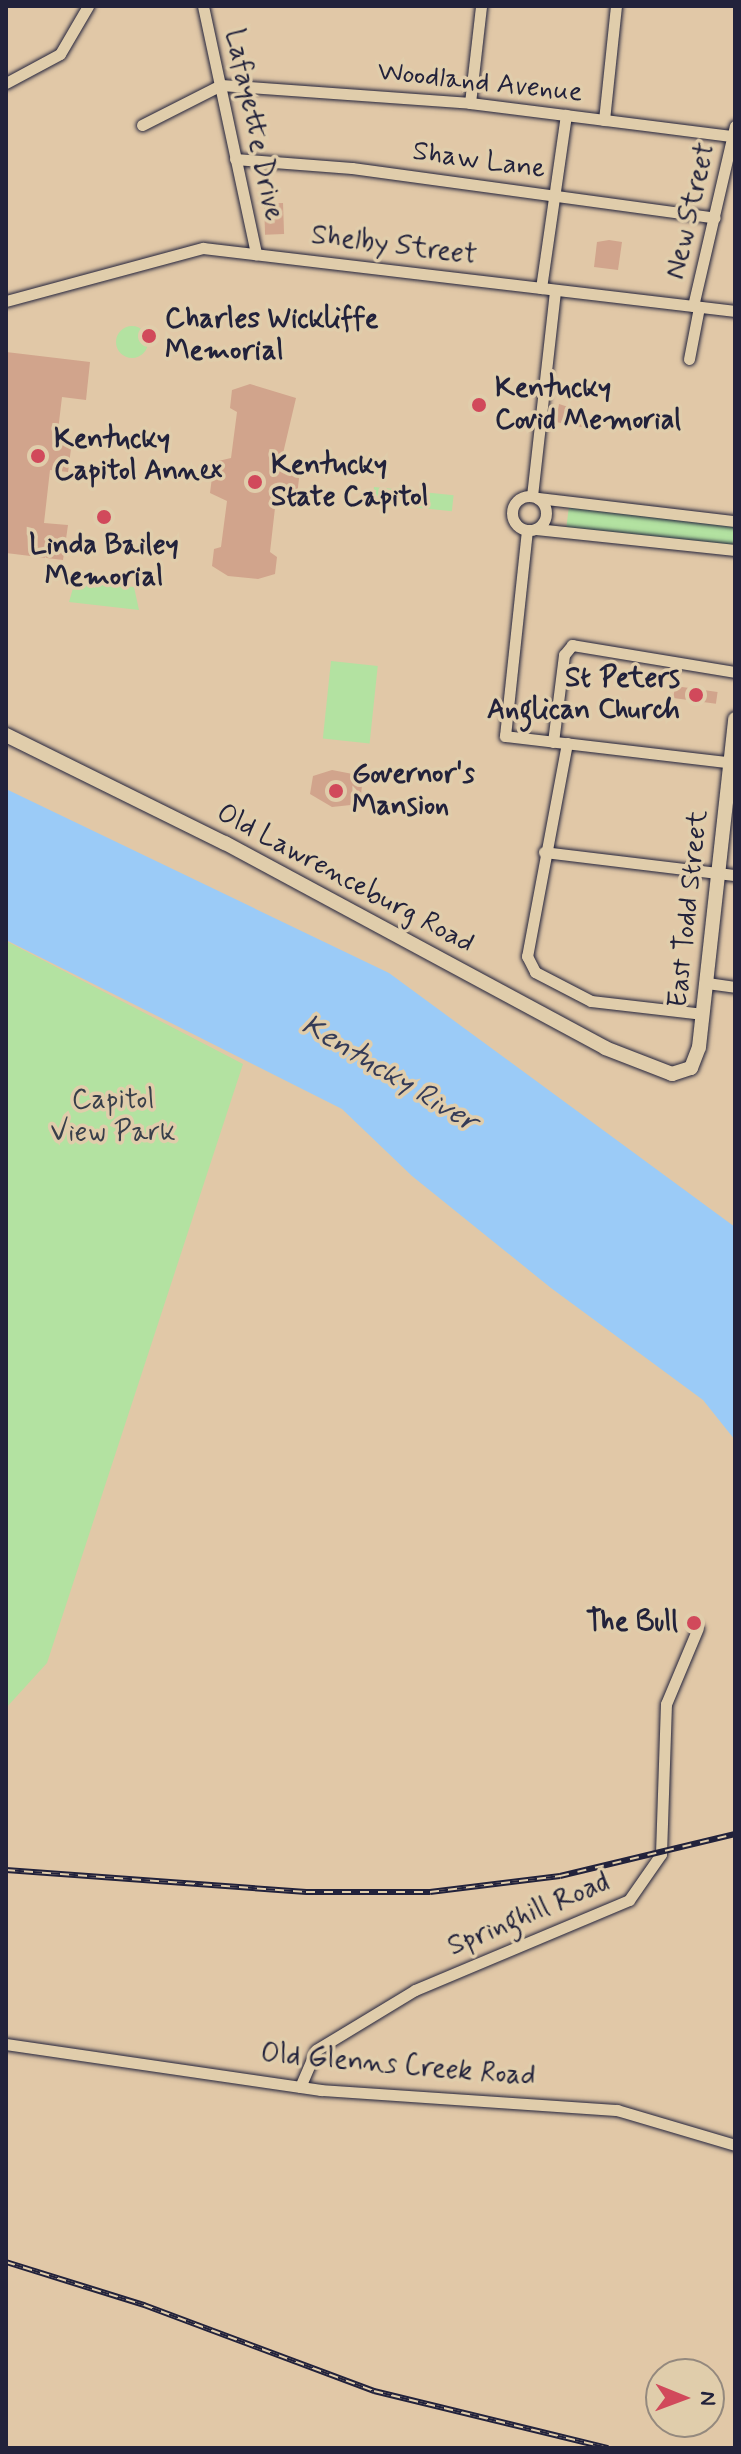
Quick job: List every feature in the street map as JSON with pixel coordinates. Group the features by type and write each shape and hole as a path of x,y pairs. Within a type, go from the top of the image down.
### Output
{"main road":[{"name":"East Todd Street","path":"657,1071 691,1068 703,1014 727,874 735,719"},
{"name":"Old Lawrenceburg Road","path":"6,735 657,1071"}],"street":[{"path":"6,83 60,54 88,6"},
{"name":"Lafayette Drive","path":"203,6 256,254"},
{"path":"470,103 481,6"},
{"path":"604,120 616,6"},
{"path":"142,125 221,85"},
{"name":"Woodland Avenue","path":"221,85 470,103 604,120 734,131"},
{"path":"541,288 566,115"},
{"name":"New Street","path":"689,359 696,306 734,131"},
{"name":"Shaw Lane","path":"235,159 554,195 715,218"},
{"name":"Shelby Street","path":"6,301 185,250 256,254 735,311"},
{"path":"555,290 533,482 535,497 546,511 531,529 505,736 733,763"},
{"path":"735,521 535,497 512,509 515,524 531,529 735,550"},
{"path":"553,742 564,655 572,645 735,672"},
{"path":"567,743 544,852 527,956 535,972 591,1001 703,1014"},
{"path":"544,852 727,874"},
{"path":"707,983 735,987"},
{"name":"Springhill Road","path":"300,2087 316,2050 415,1990 629,1900 661,1854 666,1704 698,1628"},
{"name":"Old Glenns Creek Road","path":"6,2044 300,2087 617,2110 735,2145"}],"green space":[{"path":"132,326 143,331 148,342 143,353 132,358 121,353 116,342 121,331"},
{"path":"374,487 454,495 452,511 372,503"},
{"path":"569,506 735,526 732,550 566,530"},
{"path":"101,575 113,585 134,587 139,610 69,602 75,581"},
{"path":"331,661 378,666 370,743 323,739"},
{"name":"Capitol View Park","path":"6,941 243,1064 47,1663 6,1708"}],"water":[{"name":"Kentucky River","path":"6,789 389,973 735,1227 735,1440 703,1400 551,1288 412,1176 342,1109 6,940"}],"building":[{"path":"283,203 284,234 265,235 264,204"},
{"path":"597,242 622,242 618,270 594,267"},
{"name":"Kentucky Capitol Annex","path":"6,352 90,362 86,400 62,397 57,439 72,441 68,472 50,470 44,523 68,525 63,560 6,553"},
{"name":"Kentucky State Capitol","path":"250,384 296,398 281,462 300,470 296,504 275,508 270,552 277,557 275,574 258,579 228,576 212,566 214,549 221,547 227,501 210,493 214,462 231,458 237,412 230,408 232,390"},
{"path":"559,404 587,413 586,428 556,422"},
{"name":"St Peters Anglican Church","path":"675,686 718,692 716,704 673,698"},
{"name":"Governor's Mansion","path":"332,770 363,776 360,804 332,807 310,794 313,776"}],"railway":[{"path":"6,1870 306,1892 430,1892 560,1876 735,1834"},
{"path":"6,2262 144,2305 374,2391 608,2448"}],"place":[{"name":"Charles Wickliffe Memorial","path":"149,336"},
{"name":"Kentucky Covid Memorial","path":"479,405"},
{"name":"Kentucky Capitol Annex","path":"38,456"},
{"name":"Kentucky State Capitol","path":"255,482"},
{"name":"Linda Bailey Memorial","path":"104,517"},
{"name":"St Peters Anglican Church","path":"696,695"},
{"name":"Governor's Mansion","path":"336,791"},
{"name":"The Bull","path":"694,1623"}]}
